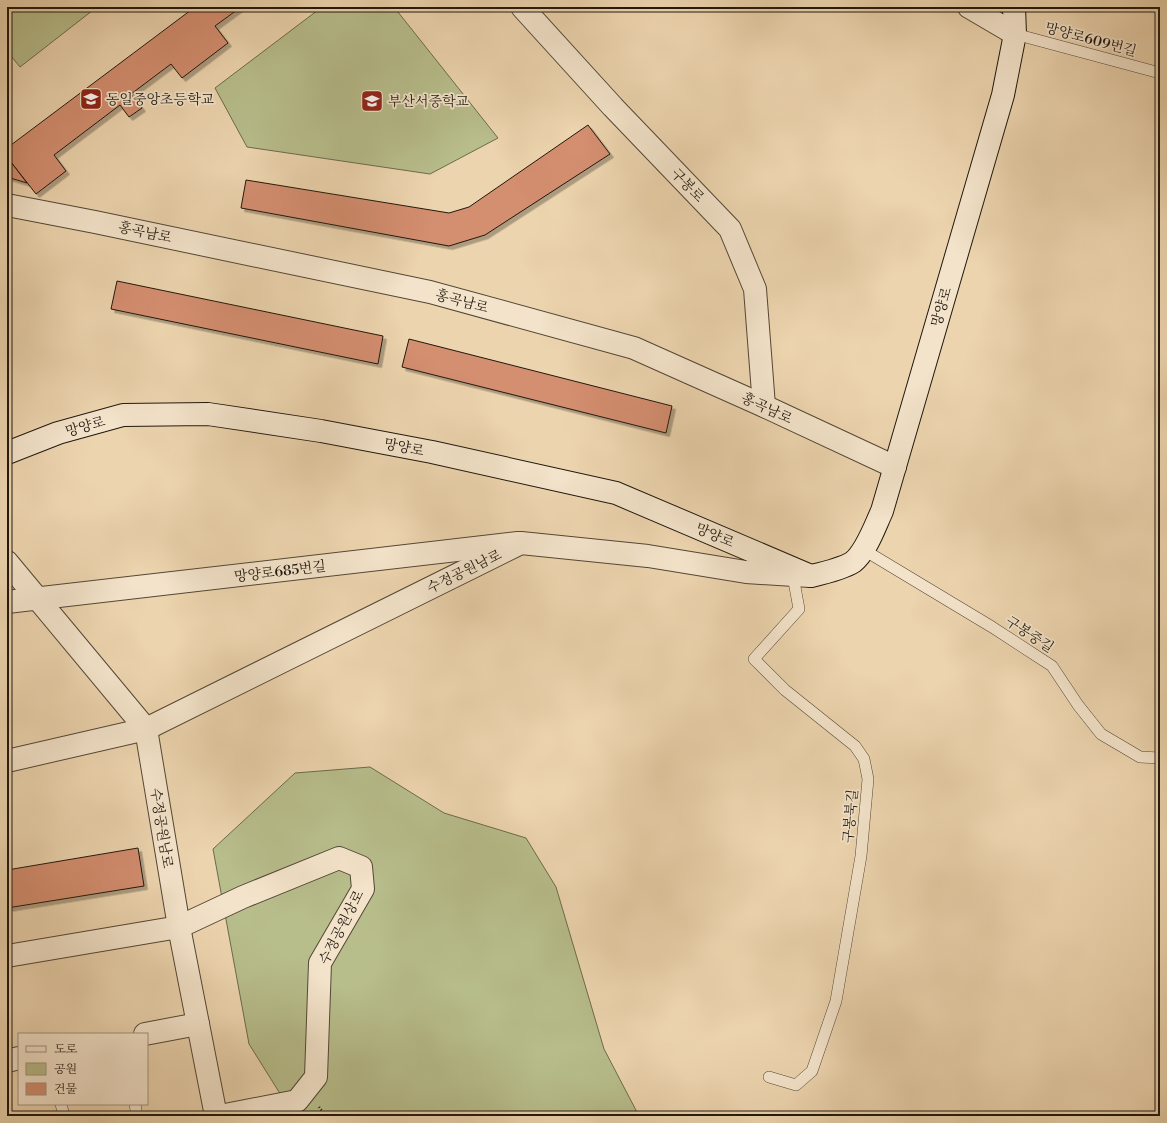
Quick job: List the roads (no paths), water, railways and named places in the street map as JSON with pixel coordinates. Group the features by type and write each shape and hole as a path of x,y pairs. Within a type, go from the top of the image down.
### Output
{"street":[{"name":"구봉로","path":"522,7 613,107 730,229 755,289 764,406"},
{"path":"969,7 1015,34"},
{"name":"망양로","path":"7,453 58,433 123,415 208,414 321,431 432,452 616,493 802,576 832,571 853,562 864,550 882,511 1003,95 1015,34 1014,7"},
{"name":"홍곡남로","path":"7,205 430,292 634,348 895,467"},
{"path":"520,543 648,556 746,572 802,576"},
{"name":"망양로685번길","path":"7,602 520,543"},
{"name":"수정공원남로","path":"7,761 146,729 520,543"},
{"path":"7,562 39,598 146,729"},
{"name":"수정공원남로","path":"146,729 179,928"},
{"name":"수정공원상로","path":"7,956 179,928 243,897 339,858 362,867 363,889 320,964 316,1078 297,1101 273,1111 220,1116"},
{"path":"179,928 216,1116"},
{"path":"148,1033 198,1024"},
{"path":"7,1060 18,1058"}],"lane":[{"name":"망양로609번길","path":"1015,34 1160,73"},
{"name":"구봉중길","path":"864,550 992,627 1052,666 1078,706 1101,734 1140,757 1160,758"},
{"name":"구봉북길","path":"769,1077 796,1085 812,1071 822,1044 836,1001 845,953 861,856 868,779 864,760 855,746 785,690 754,659 799,609 802,576"},
{"path":"61,1105 64,1116"},
{"path":"135,1105 137,1116"}],"place":[{"name":"동일중앙초등학교","path":"91,99"},
{"name":"부산서중학교","path":"372,101"}]}
